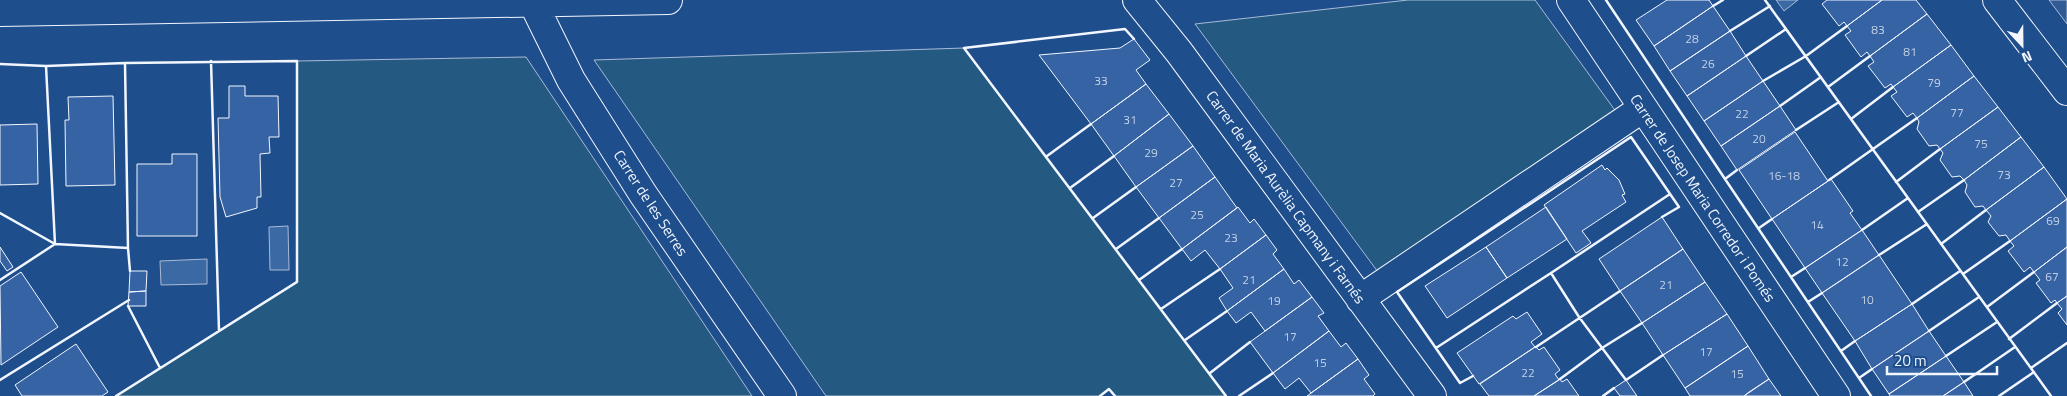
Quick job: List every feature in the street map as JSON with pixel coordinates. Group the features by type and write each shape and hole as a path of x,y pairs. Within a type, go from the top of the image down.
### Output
{"street":[{"path":"0,12 313,3 668,0"},
{"name":"Carrer de Maria Aurèlia Capmany i Farnés","path":"1137,0 1179,52 1432,396"},
{"name":"Carrer de Josep Maria Corredor i Pomés","path":"1571,0 1836,396"},
{"path":"1997,0 2067,91"},
{"name":"Carrer de les Serres","path":"533,2 571,80 643,194 782,396"},
{"path":"1360,299 1643,108"}],"shaded area":[{"path":"1408,0 1535,0 1617,113 1378,272 1195,24"},
{"path":"1776,0 1798,0 1784,11"},
{"path":"2049,0 2067,0 2067,24"},
{"path":"964,48 1226,396 1115,396 1109,389 1100,396 826,396 594,60"},
{"path":"526,57 752,396 116,396 297,281 297,61"},
{"path":"288,226 289,270 270,270 269,227"},
{"path":"207,259 207,284 161,285 160,261"}],"building":[{"path":"1667,0 1709,0 1713,6 1654,46 1636,20"},
{"path":"1827,0 1882,0 1847,26 1844,22 1839,26 1822,4"},
{"path":"1882,0 1916,0 1927,14 1870,56 1867,52 1861,57 1845,35 1851,31 1847,26"},
{"path":"1713,6 1730,31 1670,71 1654,46"},
{"path":"1927,14 1951,45 1893,87 1891,84 1885,88 1868,66 1874,62 1870,56"},
{"path":"1730,31 1746,56 1687,96 1670,71"},
{"path":"1134,39 1150,60 1136,70 1146,84 1091,124 1039,55 1120,48"},
{"path":"1951,45 1974,76 1917,118 1913,113 1907,117 1891,96 1897,92 1893,87"},
{"path":"1746,56 1763,81 1704,121 1687,96"},
{"path":"1974,76 1998,107 1940,149 1937,145 1929,146 1917,129 1919,122 1917,118"},
{"path":"1763,81 1780,106 1721,146 1704,121"},
{"path":"1146,84 1169,114 1114,156 1091,124"},
{"path":"229,86 245,86 245,96 278,96 279,137 269,137 270,153 260,154 261,197 257,197 257,208 226,217 220,197 218,118 229,118"},
{"path":"113,96 115,185 66,186 65,120 69,120 68,97"},
{"path":"1780,106 1796,130 1737,170 1721,146"},
{"path":"1998,107 2021,137 1964,180 1960,176 1952,177 1940,160 1943,153 1940,149"},
{"path":"1169,114 1193,146 1136,187 1114,156"},
{"path":"37,124 38,184 0,185 0,125"},
{"path":"1795,132 1828,181 1772,219 1739,170"},
{"path":"2021,137 2044,167 1986,210 1983,206 1975,207 1965,192 1967,185 1964,180"},
{"path":"1193,146 1215,177 1159,218 1136,187"},
{"path":"172,154 197,154 197,236 137,236 137,164 172,164"},
{"path":"1602,165 1605,170 1607,168 1619,180 1625,194 1622,195 1626,202 1582,231 1591,243 1576,253 1544,205"},
{"path":"2044,167 2067,199 2010,241 2006,235 1999,236 1988,222 1991,216 1986,210"},
{"path":"1215,177 1237,208 1182,249 1159,218"},
{"path":"1831,179 1853,211 1850,213 1862,230 1805,268 1772,219"},
{"path":"2067,199 2067,247 2034,272 2030,267 2024,272 2008,251 2014,246 2010,241"},
{"path":"1238,207 1250,223 1254,219 1266,235 1220,269 1205,250 1191,261 1182,249"},
{"path":"1546,207 1567,239 1507,278 1486,247"},
{"path":"1662,217 1683,249 1620,291 1599,259"},
{"path":"1862,230 1879,255 1822,293 1805,268"},
{"path":"1266,235 1277,250 1273,254 1284,269 1227,311 1219,298 1233,288 1220,269"},
{"path":"0,247 13,267 7,271 0,261"},
{"path":"1486,247 1507,278 1447,318 1425,286"},
{"path":"2067,247 2067,296 2057,303 2055,300 2051,303 2036,283 2040,280 2034,272"},
{"path":"1683,249 1705,282 1642,323 1620,291"},
{"path":"1879,255 1912,304 1855,341 1822,293"},
{"path":"1284,269 1294,284 1299,280 1312,297 1265,331 1251,312 1236,323 1227,311"},
{"path":"130,271 147,271 146,291 129,292"},
{"path":"21,272 58,327 1,365 0,286"},
{"path":"1705,282 1727,314 1663,355 1642,323"},
{"path":"146,291 146,306 128,306 129,292"},
{"path":"2067,296 2067,325 2058,313 2062,309 2057,303"},
{"path":"1312,297 1324,313 1318,316 1329,331 1273,373 1250,342"},
{"path":"1912,304 1929,331 1872,369 1855,341"},
{"path":"1527,312 1542,334 1531,342 1535,347 1479,384 1457,353 1513,316 1516,319"},
{"path":"1727,314 1748,346 1685,388 1663,355"},
{"path":"1329,331 1341,347 1346,343 1358,359 1311,393 1299,378 1285,389 1273,373"},
{"path":"1929,331 1946,356 1889,394 1872,369"},
{"path":"76,344 108,392 102,396 22,396 15,385"},
{"path":"1748,346 1769,379 1744,396 1690,396 1685,388"},
{"path":"1535,347 1539,350 1544,347 1560,370 1555,374 1559,380 1534,396 1489,396 1480,384"},
{"path":"1946,356 1964,382 1943,396 1890,396 1889,394"},
{"path":"1358,359 1369,375 1364,379 1375,394 1373,396 1307,396"},
{"path":"1560,379 1562,382 1567,379 1579,396 1534,396"},
{"path":"1769,379 1781,396 1744,396 1749,392"},
{"path":"1626,380 1637,396 1620,396 1614,388"},
{"path":"1964,382 1973,396 1943,396"}],"wall":[{"path":"1606,0 1725,179 1737,170"},
{"path":"1713,6 1723,0"},
{"path":"1765,0 2051,396"},
{"path":"1730,31 1770,6"},
{"path":"1763,81 1806,56 1847,26"},
{"path":"1134,39 1125,29 964,48 1226,396"},
{"path":"1746,56 1786,29"},
{"path":"1828,87 1870,56"},
{"path":"211,61 219,331"},
{"path":"0,64 46,66 297,61 297,282 116,396"},
{"path":"125,63 128,248"},
{"path":"0,280 55,244 46,66"},
{"path":"1780,106 1821,77"},
{"path":"1851,119 1893,87"},
{"path":"1796,130 1839,102"},
{"path":"1829,180 1917,118"},
{"path":"1047,156 1091,124"},
{"path":"1473,376 1460,383 1397,292 1631,137 1679,207 1662,217"},
{"path":"1896,182 1940,149"},
{"path":"1070,188 1114,156"},
{"path":"1725,179 1871,396"},
{"path":"1918,212 1964,180"},
{"path":"1093,218 1136,187"},
{"path":"1551,273 1670,194"},
{"path":"1862,230 1908,198"},
{"path":"1941,244 1986,210"},
{"path":"0,213 55,244 128,248 130,271"},
{"path":"1116,249 1159,218"},
{"path":"1759,228 1772,219"},
{"path":"1879,255 1927,224"},
{"path":"1963,274 2010,241"},
{"path":"1139,280 1182,249"},
{"path":"1791,277 1805,268"},
{"path":"1161,309 1220,269"},
{"path":"1912,304 1960,271"},
{"path":"1987,307 2034,272"},
{"path":"1436,348 1551,273 1579,317 1626,380 1663,355"},
{"path":"1536,347 1620,291"},
{"path":"1808,302 1822,293"},
{"path":"1929,331 1979,297"},
{"path":"0,380 129,300"},
{"path":"2009,339 2057,303"},
{"path":"128,306 160,368"},
{"path":"1185,340 1227,311"},
{"path":"1946,356 1997,322"},
{"path":"1560,379 1602,348 1642,323"},
{"path":"1841,351 1855,341"},
{"path":"1210,373 1250,342"},
{"path":"2031,368 2067,343"},
{"path":"1964,382 2015,347"},
{"path":"1859,378 1872,369"},
{"path":"1999,396 2034,372"},
{"path":"1239,396 1273,373"},
{"path":"1603,396 1614,388"},
{"path":"1100,396 1109,389 1115,396"}]}
